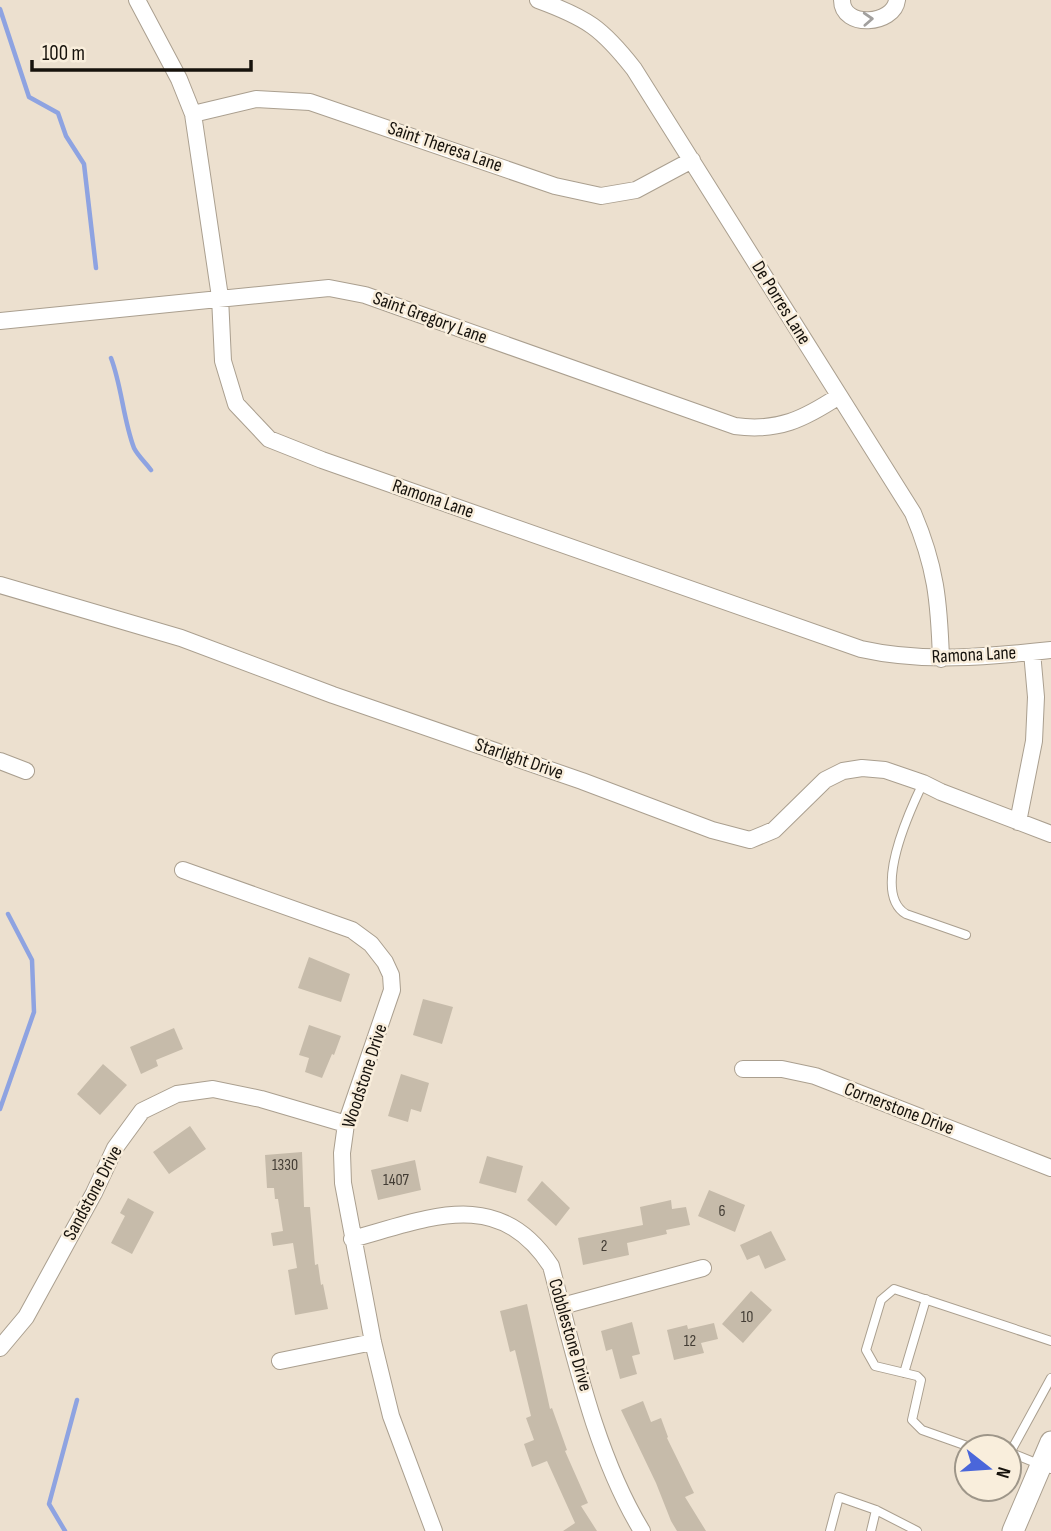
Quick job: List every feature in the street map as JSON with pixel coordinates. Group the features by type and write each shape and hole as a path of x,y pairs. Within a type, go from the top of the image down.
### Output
{"main road":[{"path":"1013,1531 1046,1467 1051,1442"}],"street":[{"name":"Ramona Lane","path":"136,0 179,79 193,114 220,297 223,361 236,404 269,439 335,465 860,649 904,657 940,659 1051,650"},
{"name":"De Porres Lane","path":"538,0 585,19 612,40 634,69 913,513 927,547 937,585 940,659"},
{"path":"842,0 842,9 846,15 857,19 884,18 895,9 897,0"},
{"name":"Saint Theresa Lane","path":"193,114 256,99 310,102 555,186 601,196 636,190 692,160"},
{"name":"Saint Gregory Lane","path":"0,321 329,288 365,295 735,426 756,429 788,424 839,396"},
{"name":"Starlight Drive","path":"0,585 181,639 582,781 712,830 750,840 774,830 825,780 843,771 862,768 885,770 923,783 1051,834"},
{"path":"1018,822 1034,741 1036,697 1032,652"},
{"path":"0,761 26,771"},
{"name":"Woodstone Drive","path":"183,870 352,930 371,944 391,975 392,990 346,1124 342,1153 343,1183 373,1342 391,1416 434,1531"},
{"name":"Cornerstone Drive","path":"743,1069 782,1069 815,1076 1051,1168"},
{"name":"Sandstone Drive","path":"0,1348 26,1317 94,1193 115,1148 142,1111 177,1094 213,1089 261,1099 346,1124"},
{"name":"Cobblestone Drive","path":"352,1239 463,1213 516,1228 537,1245 551,1266 598,1434 613,1476 642,1531"},
{"path":"562,1306 703,1268"},
{"path":"280,1361 373,1342"}],"lane":[{"path":"923,783 903,827 892,873 895,903 906,914 966,935"},
{"path":"953,1441 922,1430 912,1420 921,1380 875,1366 866,1350 881,1300 894,1289 1051,1341"},
{"path":"904,1373 926,1299"},
{"path":"1021,1433 1051,1378"},
{"path":"1023,1457 1046,1467"},
{"path":"830,1531 839,1497 876,1510 916,1531"},
{"path":"871,1531 876,1510"}],"building":[{"path":"309,957 350,974 341,1002 298,988"},
{"path":"423,999 453,1007 442,1044 413,1035"},
{"path":"309,1025 341,1036 322,1078 305,1072 309,1058 299,1055"},
{"path":"174,1028 183,1049 156,1060 158,1066 141,1074 130,1047"},
{"path":"103,1064 127,1085 100,1115 77,1094"},
{"path":"401,1074 429,1083 421,1112 411,1109 408,1122 388,1116"},
{"path":"190,1126 206,1149 169,1174 153,1152"},
{"path":"302,1152 304,1207 310,1207 315,1265 318,1264 328,1309 295,1315 288,1270 297,1268 293,1243 273,1246 271,1233 283,1231 274,1188 267,1188 265,1155"},
{"path":"487,1156 523,1166 516,1193 479,1183"},
{"path":"415,1160 421,1190 378,1200 371,1170"},
{"path":"542,1181 570,1208 556,1226 527,1200"},
{"path":"709,1190 745,1205 735,1232 698,1216"},
{"path":"128,1198 154,1212 132,1254 111,1243 125,1216 120,1213"},
{"path":"671,1200 672,1209 686,1207 690,1225 666,1230 667,1234 627,1243 629,1255 583,1265 578,1238 643,1225 640,1207"},
{"path":"771,1231 786,1260 765,1269 759,1255 747,1260 740,1245"},
{"path":"751,1291 772,1310 743,1343 722,1324"},
{"path":"527,1304 550,1409 552,1408 567,1450 565,1451 588,1503 581,1506 597,1531 563,1531 575,1523 547,1461 532,1467 524,1444 534,1440 526,1418 531,1416 515,1350 510,1352 500,1311"},
{"path":"632,1322 640,1354 632,1356 637,1374 620,1379 612,1349 606,1351 601,1331"},
{"path":"714,1323 718,1339 701,1343 704,1353 674,1360 667,1330 687,1325 688,1329"},
{"path":"643,1401 651,1422 661,1418 667,1438 694,1493 685,1497 706,1531 677,1531 671,1521 621,1410"}],"waterway":[{"path":"0,9 29,97 58,113 66,136 84,164 96,268"},
{"path":"111,358 134,448 151,470"},
{"path":"0,1109 34,1012 32,960 8,914"},
{"path":"65,1531 49,1504 77,1400"}]}
